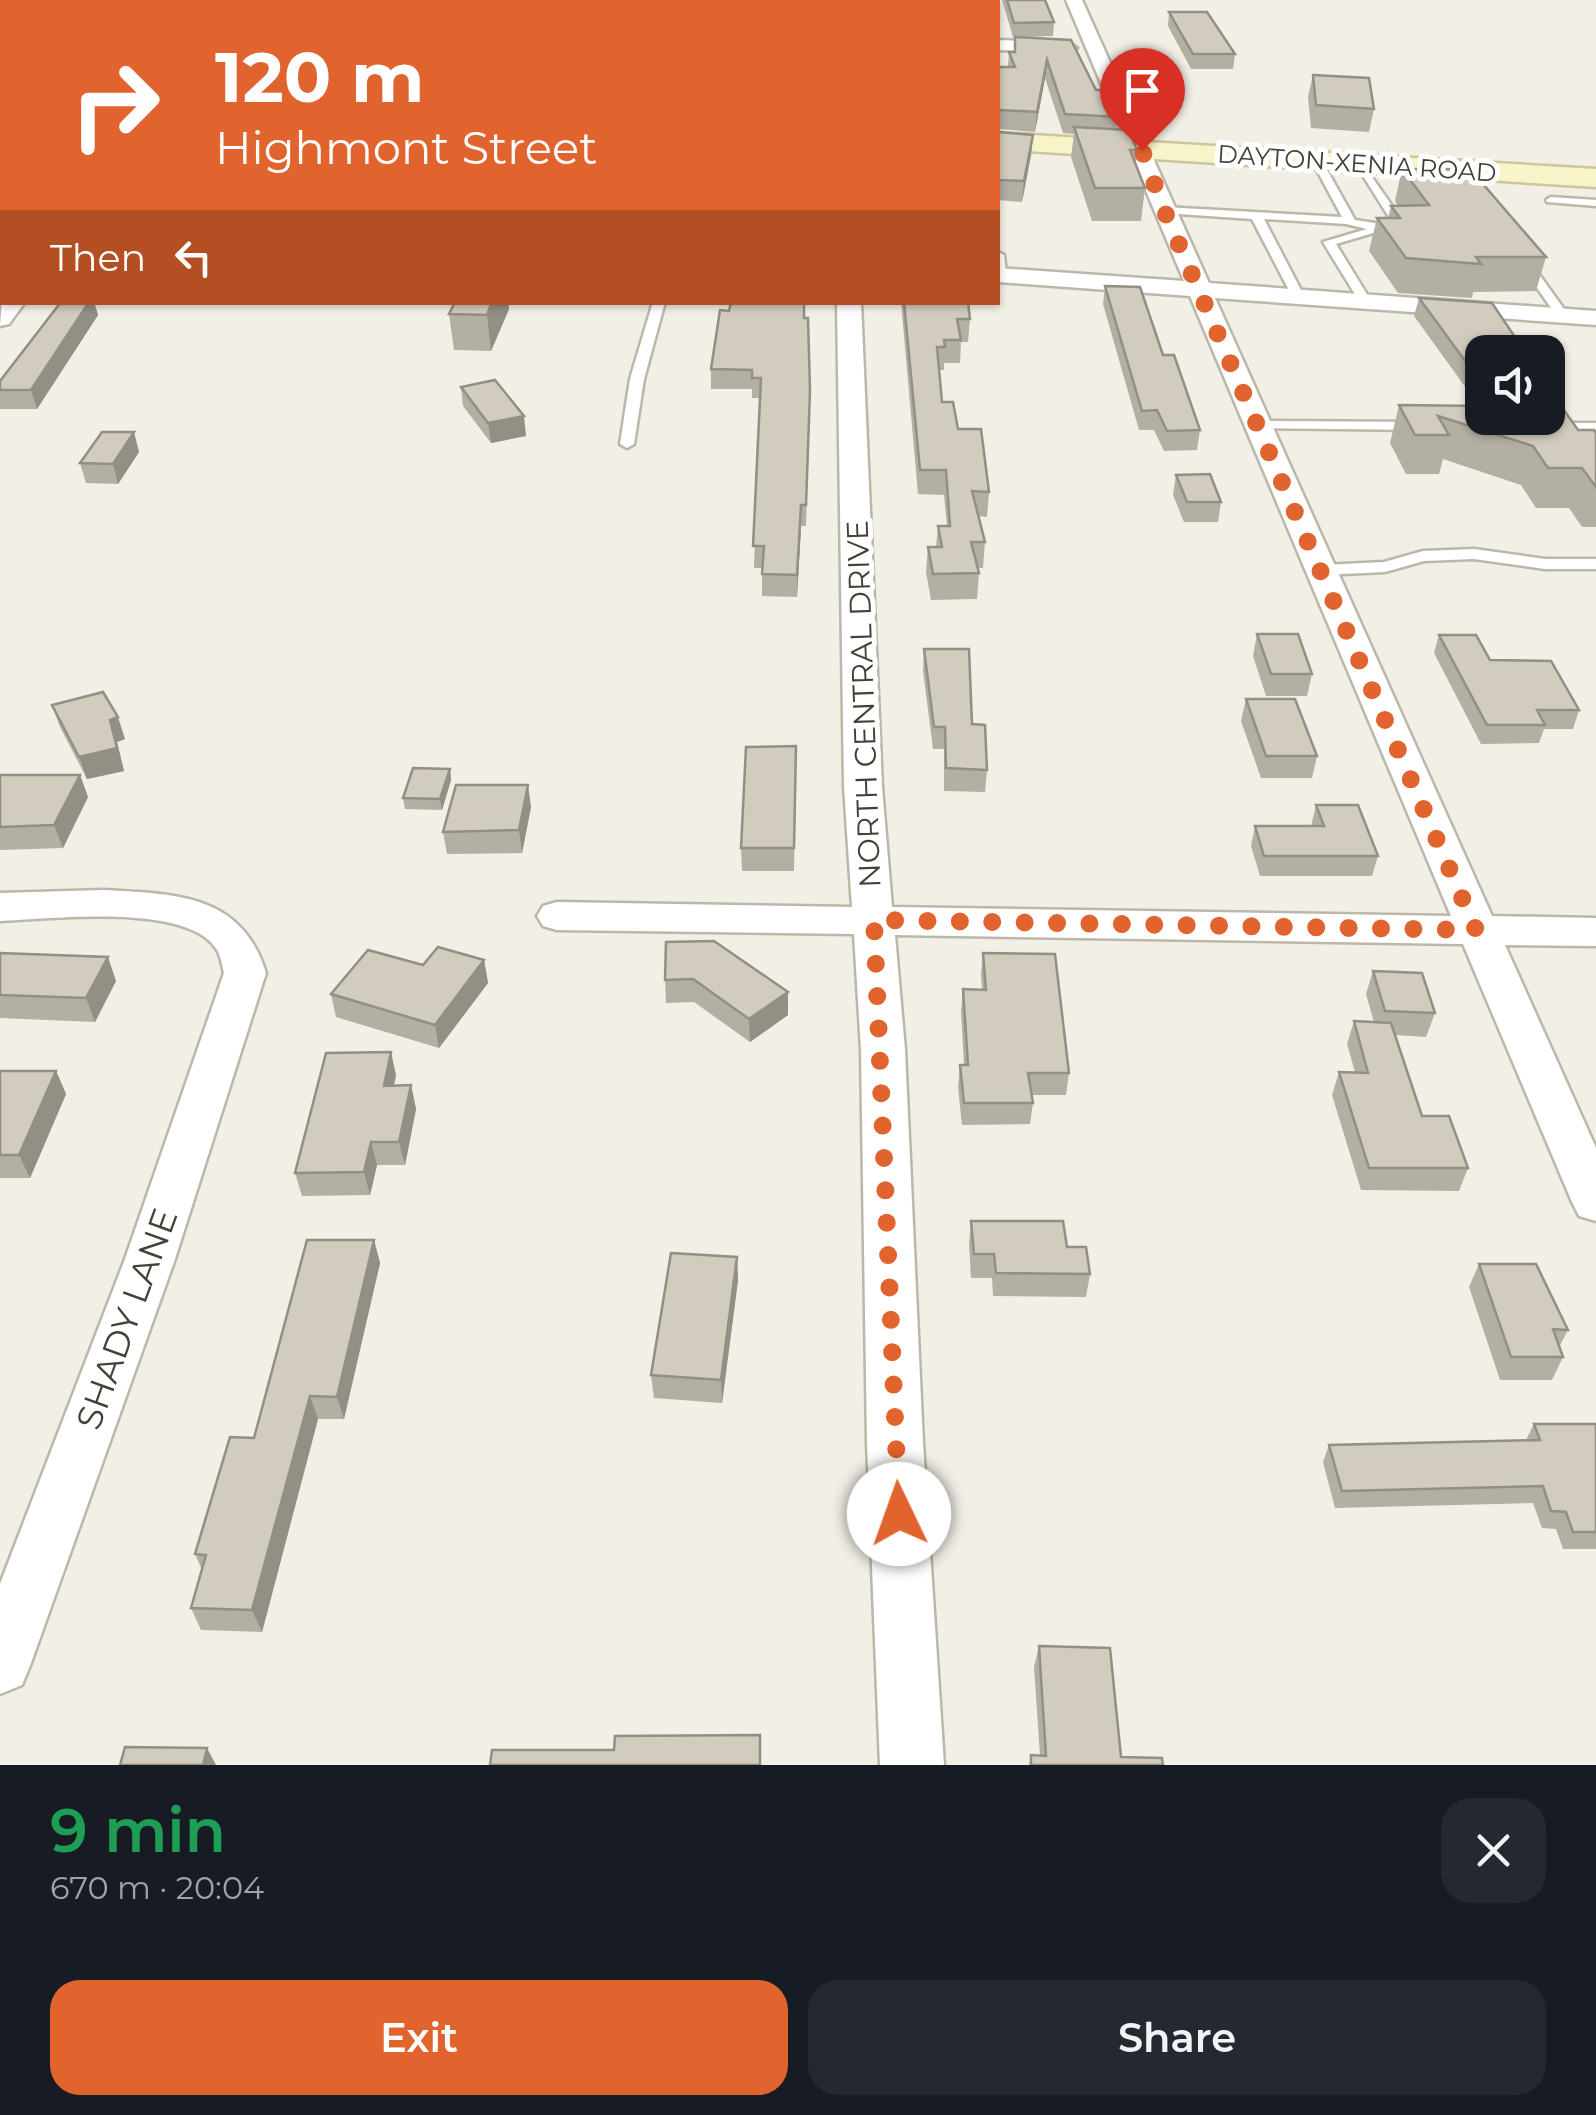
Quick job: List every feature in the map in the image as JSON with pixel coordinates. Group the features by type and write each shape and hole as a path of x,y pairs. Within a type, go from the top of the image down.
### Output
{"main road":[{"name":"DAYTON-XENIA ROAD","path":"1000,140 1360,163 1457,175 1596,178"}],"street":[{"path":"1074,0 1596,1202"},
{"path":"1000,44 1095,50"},
{"path":"1000,268 1199,288 1596,318"},
{"name":"NORTH CENTRAL DRIVE","path":"850,305 863,787 874,920 912,1765"},
{"name":"SHADY LANE","path":"0,907 137,906 201,916 228,931 242,949 245,973 150,1258 0,1662"},
{"path":"558,916 1596,932"}],"lane":[{"path":"1317,160 1350,221"},
{"path":"1360,163 1398,223 1329,242 1365,301"},
{"path":"1377,190 1395,190"},
{"path":"1551,200 1596,204"},
{"path":"1164,210 1350,221 1377,230"},
{"path":"1256,216 1298,296"},
{"path":"1513,247 1563,316"},
{"path":"627,444 637,379 659,305"},
{"path":"1258,424 1442,426"},
{"path":"1565,427 1596,427"},
{"path":"1322,570 1385,568 1423,556 1474,554 1596,564"}],"building":[{"path":"1007,0 1045,0 1054,22 1014,23"},
{"path":"1169,12 1207,12 1235,54 1193,54"},
{"path":"1015,37 1071,40 1096,90 1107,90 1118,117 1065,114 1047,60 1037,112 1000,110 1000,67 1015,67 1009,52 1015,52"},
{"path":"1313,75 1369,78 1374,109 1316,105"},
{"path":"1074,127 1129,130 1137,150 1130,150 1145,188 1095,188"},
{"path":"1000,132 1033,135 1024,181 1000,180"},
{"path":"1402,169 1470,169 1546,257 1476,257 1481,264 1406,258 1377,218 1400,218 1391,206 1429,205"},
{"path":"1105,286 1140,287 1163,355 1174,355 1200,430 1167,431 1157,410 1142,411"},
{"path":"1419,298 1492,303 1514,335 1465,335 1465,361"},
{"path":"59,305 87,305 31,390 0,390 0,381"},
{"path":"454,305 491,305 487,315 449,314"},
{"path":"730,305 804,305 804,318 808,318 806,505 801,505 797,575 762,574 764,546 753,546 761,378 752,378 752,370 711,369 720,310 729,311"},
{"path":"904,305 968,305 970,319 957,319 961,340 944,340 945,347 937,347 942,402 953,402 958,429 981,429 989,492 972,491 985,542 971,542 979,573 933,574 928,547 942,547 938,526 950,526 946,470 920,470"},
{"path":"495,380 524,416 488,423 461,387"},
{"path":"1399,405 1465,406 1465,425 1438,416 1449,435 1415,435"},
{"path":"1565,412 1578,430 1594,430 1596,487 1582,468 1548,468 1533,446 1498,435 1565,435"},
{"path":"102,432 134,432 113,464 80,463"},
{"path":"1210,474 1221,502 1187,502 1176,475"},
{"path":"1257,634 1298,634 1312,674 1271,674"},
{"path":"1439,635 1476,635 1490,660 1551,661 1579,710 1537,710 1545,725 1487,725"},
{"path":"924,649 969,649 972,724 985,725 987,770 946,768 945,727 934,727"},
{"path":"103,692 118,717 110,720 117,748 79,757 52,705"},
{"path":"1246,699 1295,699 1317,756 1266,756"},
{"path":"796,746 794,848 741,848 746,747"},
{"path":"413,768 450,769 440,799 403,798"},
{"path":"0,775 80,775 54,825 0,827"},
{"path":"456,785 528,785 519,830 443,832"},
{"path":"1316,805 1358,805 1378,856 1264,856 1255,826 1324,826"},
{"path":"714,941 788,992 749,1019 693,979 665,980 666,942"},
{"path":"438,947 484,960 435,1025 331,994 368,950 423,965"},
{"path":"0,953 108,957 86,998 0,995"},
{"path":"983,953 1055,954 1069,1073 1028,1073 1033,1103 964,1103 960,1065 968,1065 963,989 986,990"},
{"path":"1373,971 1422,973 1435,1013 1385,1011"},
{"path":"1354,1021 1391,1023 1422,1116 1449,1116 1468,1168 1369,1168 1339,1072 1368,1073"},
{"path":"391,1052 384,1086 411,1085 399,1142 371,1142 364,1172 295,1173 326,1053"},
{"path":"0,1071 56,1071 19,1155 0,1155"},
{"path":"971,1221 1063,1221 1067,1247 1086,1247 1090,1274 996,1273 994,1254 974,1254"},
{"path":"307,1240 374,1240 337,1397 310,1396 252,1610 191,1608 206,1555 195,1554 230,1437 254,1438"},
{"path":"671,1253 737,1257 721,1380 651,1375"},
{"path":"1479,1264 1536,1264 1568,1330 1553,1329 1563,1357 1511,1357"},
{"path":"1534,1424 1596,1424 1596,1532 1573,1532 1566,1512 1551,1511 1543,1486 1342,1491 1329,1445 1540,1440"},
{"path":"1039,1646 1110,1648 1121,1757 1162,1758 1163,1765 1031,1765 1031,1755 1046,1756"},
{"path":"760,1735 760,1765 490,1765 492,1750 614,1750 615,1736"},
{"path":"125,1747 207,1748 203,1765 120,1765"}],"route":[{"path":"899,1514 874,920 1476,930 1164,210 1142,150"}]}
